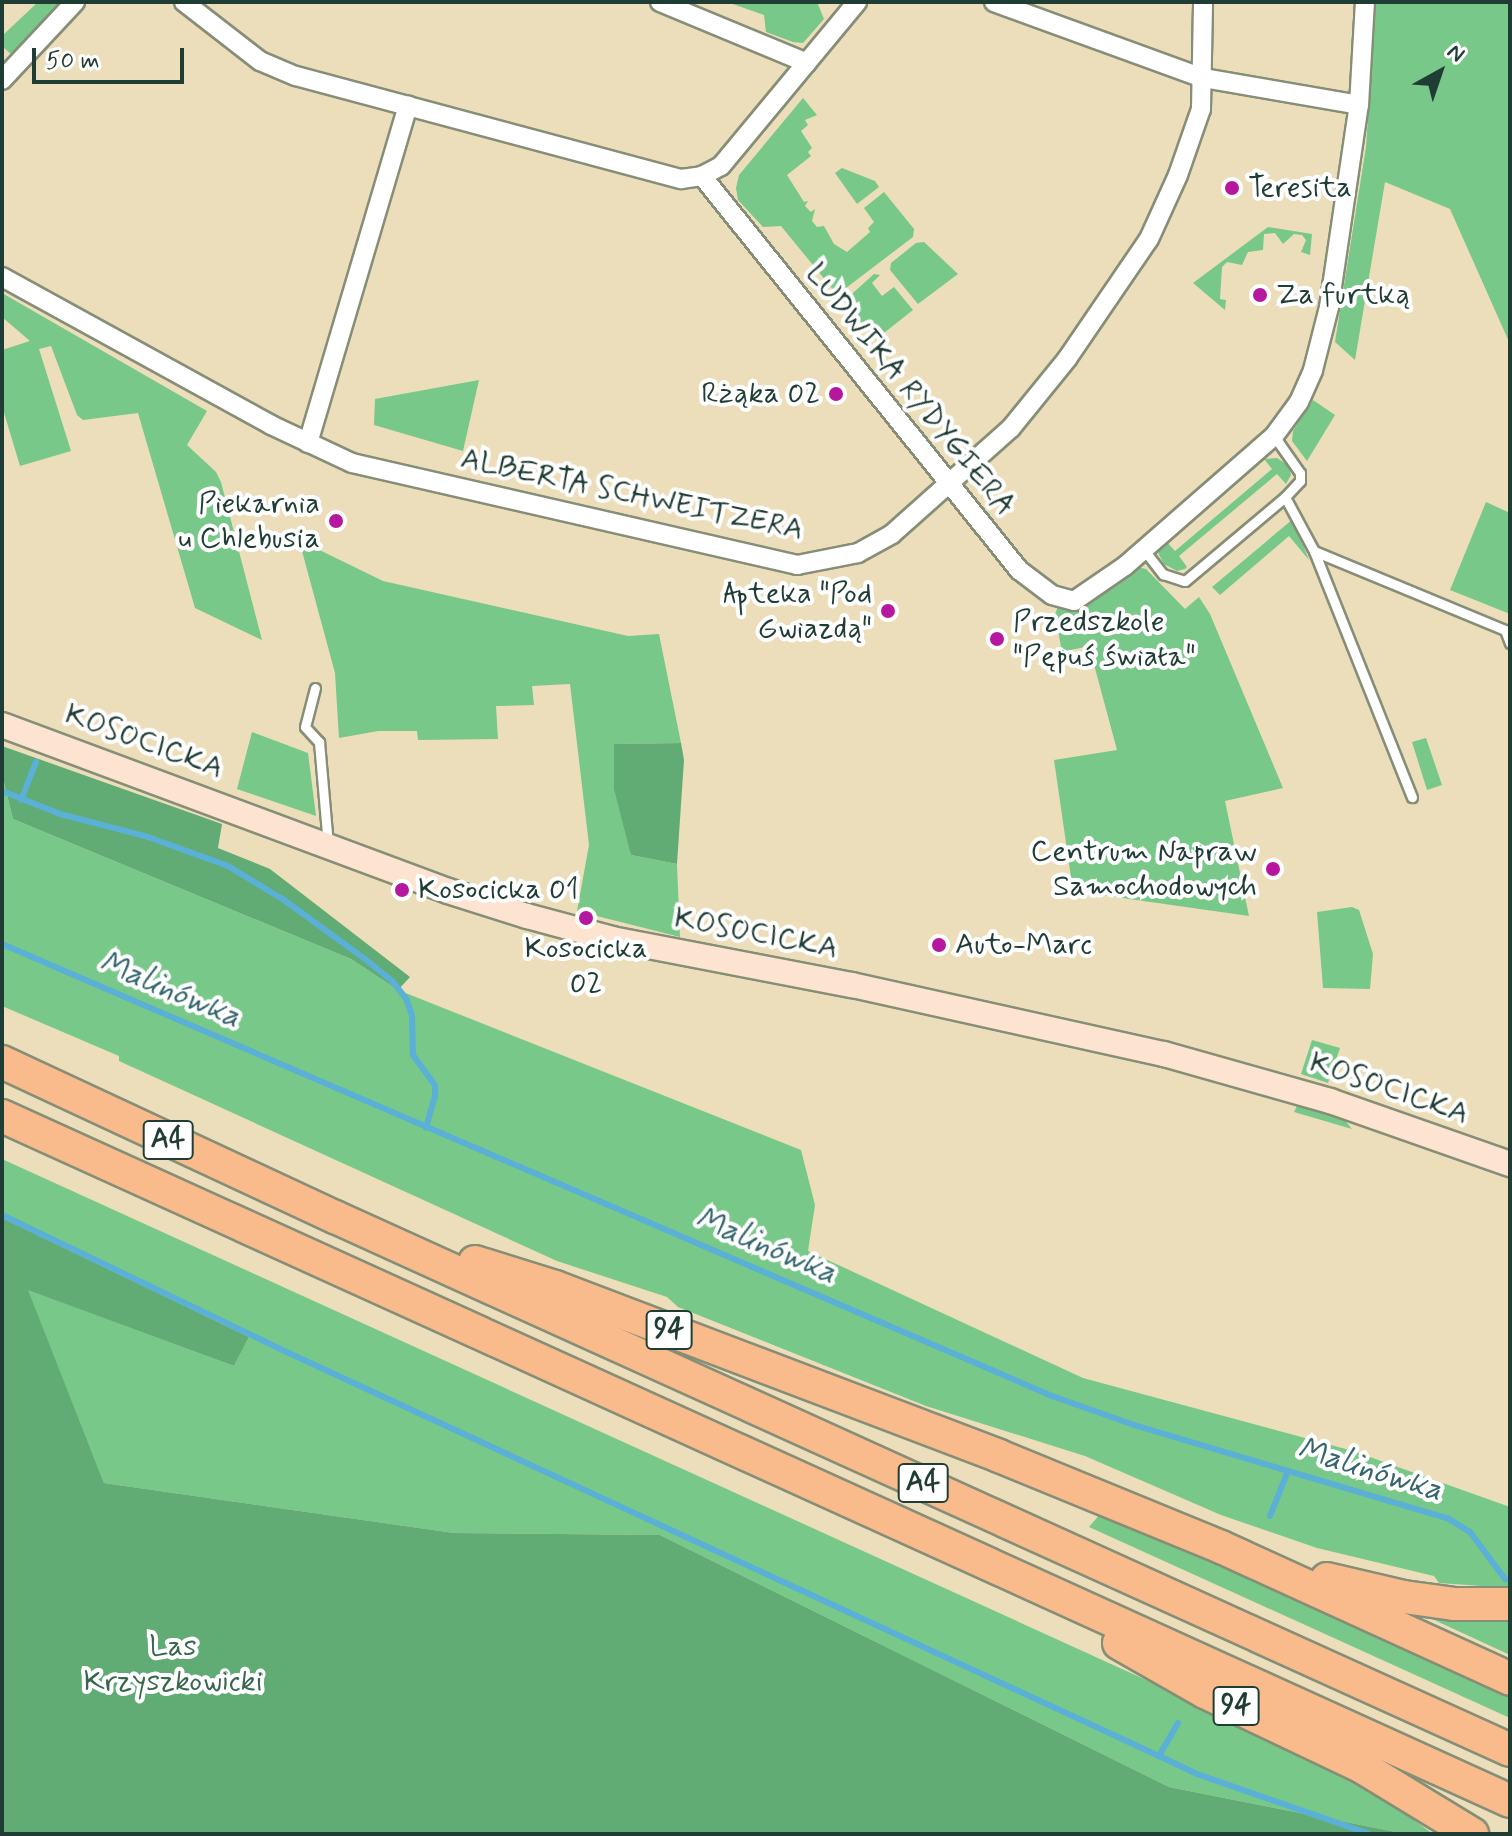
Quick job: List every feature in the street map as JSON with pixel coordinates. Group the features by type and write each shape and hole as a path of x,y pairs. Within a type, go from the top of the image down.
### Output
{"highway":[{"name":"A4","path":"2,1062 335,1217 1510,1750"},
{"name":"A4","path":"2,1116 1510,1801"},
{"name":"94","path":"335,1217 555,1287 776,1369 1221,1547 1510,1679"},
{"path":"1221,1547 1329,1580 1404,1597 1454,1604 1510,1604"},
{"name":"94","path":"1005,1571 1127,1649 1205,1692 1362,1767 1472,1834"}],"street":[{"path":"2,80 75,2"},
{"path":"184,2 245,51 275,69 681,179 702,176 721,166 857,2"},
{"path":"660,2 807,63"},
{"path":"994,2 1203,78 1359,105"},
{"name":"ALBERTA SCHWEITZERA","path":"2,277 308,443 352,463 797,565 858,553 892,534 989,448 1037,400 1149,239 1178,175 1196,122 1203,78 1203,2"},
{"path":"1144,550 1274,436 1299,402 1316,358 1329,307 1359,105 1365,2"},
{"path":"308,443 408,106"},
{"name":"LUDWIKA RYDYGIERA","path":"702,176 724,207 950,480 1019,570 1052,595 1074,601 1095,590 1144,550"},
{"name":"KOSOCICKA","path":"2,725 448,891 564,926 1164,1054 1330,1101 1510,1164"}],"lane":[{"path":"1144,550 1163,574 1185,581 1285,497 1300,481 1300,473 1274,436"},
{"path":"1285,497 1314,551 1412,797"},
{"path":"1314,551 1324,558 1505,630 1510,643"},
{"path":"315,688 305,727 319,742 328,845"}],"green space":[{"path":"38,2 64,2 13,56 2,46 2,36"},
{"path":"727,2 817,2 824,19 803,43 793,42 766,32 764,15"},
{"path":"1376,2 1510,2 1510,344 1450,209 1385,182 1355,360 1335,342 1366,147"},
{"path":"803,98 817,115 805,120 808,125 801,131 812,148 808,152 811,156 787,175 804,202 808,201 805,206 811,212 815,209 812,221 817,227 824,226 834,244 847,252 870,232 868,228 874,222 864,208 884,192 914,229 913,237 842,291 835,292 781,226 763,227 738,200 736,188 739,175"},
{"path":"842,168 875,181 879,187 857,204 835,173"},
{"path":"1268,227 1312,234 1310,255 1301,252 1306,240 1302,235 1294,234 1283,244 1275,233 1264,234 1263,250 1248,252 1242,265 1227,262 1222,267 1220,299 1226,300 1225,310 1193,283"},
{"path":"924,242 958,274 918,304 890,270 891,263 916,243"},
{"path":"874,274 880,275 872,283 882,296 894,287 913,310 875,340 844,301"},
{"path":"2,293 207,411 187,445 216,472 221,482 262,640 195,608 138,413 83,420 77,415 51,346 39,349 71,451 20,466 2,406 2,350 30,341 2,317"},
{"path":"479,380 463,451 374,425 375,399"},
{"path":"1313,400 1335,415 1307,461 1292,441 1293,431"},
{"path":"1277,458 1289,466 1291,475 1286,484 1277,474 1179,556 1187,567 1185,569 1177,571 1164,564 1158,553 1166,541 1175,551 1272,469 1264,459"},
{"path":"1486,502 1510,513 1510,614 1450,590"},
{"path":"1293,519 1309,560 1289,536 1220,595 1212,587"},
{"path":"299,540 383,581 628,636 659,634 681,743 614,744 631,855 677,864 680,937 577,911 589,845 570,684 532,686 534,705 496,706 498,739 418,740 417,731 378,731 339,738 335,673"},
{"path":"1137,567 1146,569 1185,609 1199,597 1210,614 1283,788 1225,801 1249,916 1073,891 1054,760 1117,750 1089,646 1062,652 1055,614 1058,607 1084,607"},
{"path":"252,732 308,753 316,816 237,789"},
{"path":"1426,738 1442,785 1427,790 1412,742"},
{"path":"681,743 684,760 677,864 631,855 614,789 614,744"},
{"path":"2,746 222,824 218,848 270,869 410,977 398,990 351,959 13,819 2,774"},
{"path":"2,774 13,819 351,959 398,990 801,1150 815,1205 808,1251 1083,1378 1353,1451 1510,1507 1510,1588 1439,1583 1434,1576 1317,1548 1221,1515 1085,1456 926,1406 678,1307 667,1297 557,1261 119,1061 119,1056 2,1006"},
{"path":"1352,907 1359,910 1373,954 1370,989 1323,988 1317,912"},
{"path":"1312,1040 1340,1048 1328,1083 1301,1074"},
{"path":"1298,1104 1342,1117 1352,1129 1294,1112"},
{"path":"2,1159 1221,1714 1369,1787 1433,1834 1406,1834 1169,1787 660,1535 454,1533 104,1483 27,1289 234,1366 249,1337 2,1218"},
{"name":"Las Krzyszkowicki","path":"2,1218 249,1337 234,1366 28,1290 104,1483 454,1533 660,1535 1169,1787 1406,1834 2,1834"},
{"path":"1101,1513 1510,1686 1510,1718 1089,1527"},
{"path":"1404,1606 1510,1618 1510,1655"}],"waterway":[{"path":"21,800 36,762"},
{"path":"2,791 60,814 148,837 228,866 284,900 365,959 392,981 406,998 412,1015 413,1055 435,1085 426,1128"},
{"name":"Malinówka","path":"2,944 1052,1396 1134,1425 1449,1519 1470,1532 1505,1579"},
{"path":"2,1215 291,1354 1159,1756 1178,1723"},
{"path":"1270,1516 1288,1471"},
{"path":"1159,1756 1197,1774 1369,1834"}],"place":[{"name":"Teresita","path":"1232,188"},
{"name":"Za furtką","path":"1260,295"},
{"name":"Rżąka 02","path":"836,394"},
{"name":"Piekarnia u Chlebusia","path":"336,521"},
{"name":"Apteka \"Pod Gwiazdą\"","path":"888,611"},
{"name":"Przedszkole \"Pępuś świata\"","path":"997,639"},
{"name":"Centrum Napraw Samochodowych","path":"1273,869"},
{"name":"Kosocicka 01","path":"402,890"},
{"name":"Kosocicka 02","path":"586,918"},
{"name":"Auto-Marc","path":"939,945"}]}
